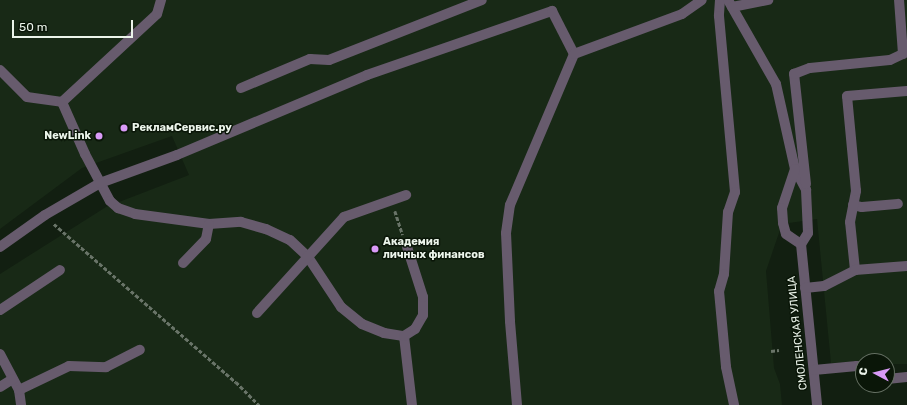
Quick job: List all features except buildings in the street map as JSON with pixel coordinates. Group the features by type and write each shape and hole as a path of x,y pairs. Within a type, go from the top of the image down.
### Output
{"street":[{"path":"62,102 157,14 161,0"},
{"path":"241,88 310,59 329,60 482,0"},
{"path":"517,405 510,321 506,233 510,205 574,54 682,14 702,0"},
{"path":"720,0 719,16 735,192 728,212 724,274 719,292 726,367 734,405"},
{"path":"768,0 730,4 776,84 795,169 806,190"},
{"path":"795,169 782,208 783,223 786,234 800,244 808,233 806,190 794,74 810,68 890,60 903,54 899,0"},
{"path":"0,247 45,215 100,183 177,155 367,75 552,11 574,54"},
{"path":"0,70 27,97 62,102"},
{"path":"855,270 850,222 856,191 847,96 907,91"},
{"path":"62,102 110,201 125,211 210,224 241,222 266,229 290,240 308,257 341,307 362,324 384,333 404,336 415,329 423,315 423,297 407,247"},
{"path":"257,313 344,217 406,195"},
{"path":"853,205 862,207 898,204"},
{"path":"183,263 206,239 210,224"},
{"name":"СМОЛЕНСКАЯ УЛИЦА","path":"800,244 817,405"},
{"path":"805,288 824,286 855,270 907,266"},
{"path":"0,310 60,270"},
{"path":"404,336 412,405"},
{"path":"19,390 69,366 106,367 140,350"},
{"path":"0,354 19,390 20,405"},
{"path":"814,370 855,366"},
{"path":"895,378 907,377"},
{"path":"0,387 13,379"}],"path":[{"path":"391,200 407,247"},
{"path":"45,215 83,251 230,377 259,405"},
{"path":"771,351 779,350"}],"shaded area":[{"path":"0,0 907,0 907,364 895,364 895,353 855,353 855,362 831,363 817,219 782,224 766,271 774,368 780,384 782,405 0,405 0,274 106,207 189,175 172,136 82,168 0,229"}],"place":[{"name":"РекламСервис.ру","path":"124,128"},
{"name":"NewLink","path":"99,136"},
{"name":"Академия личных финансов","path":"375,249"}]}
